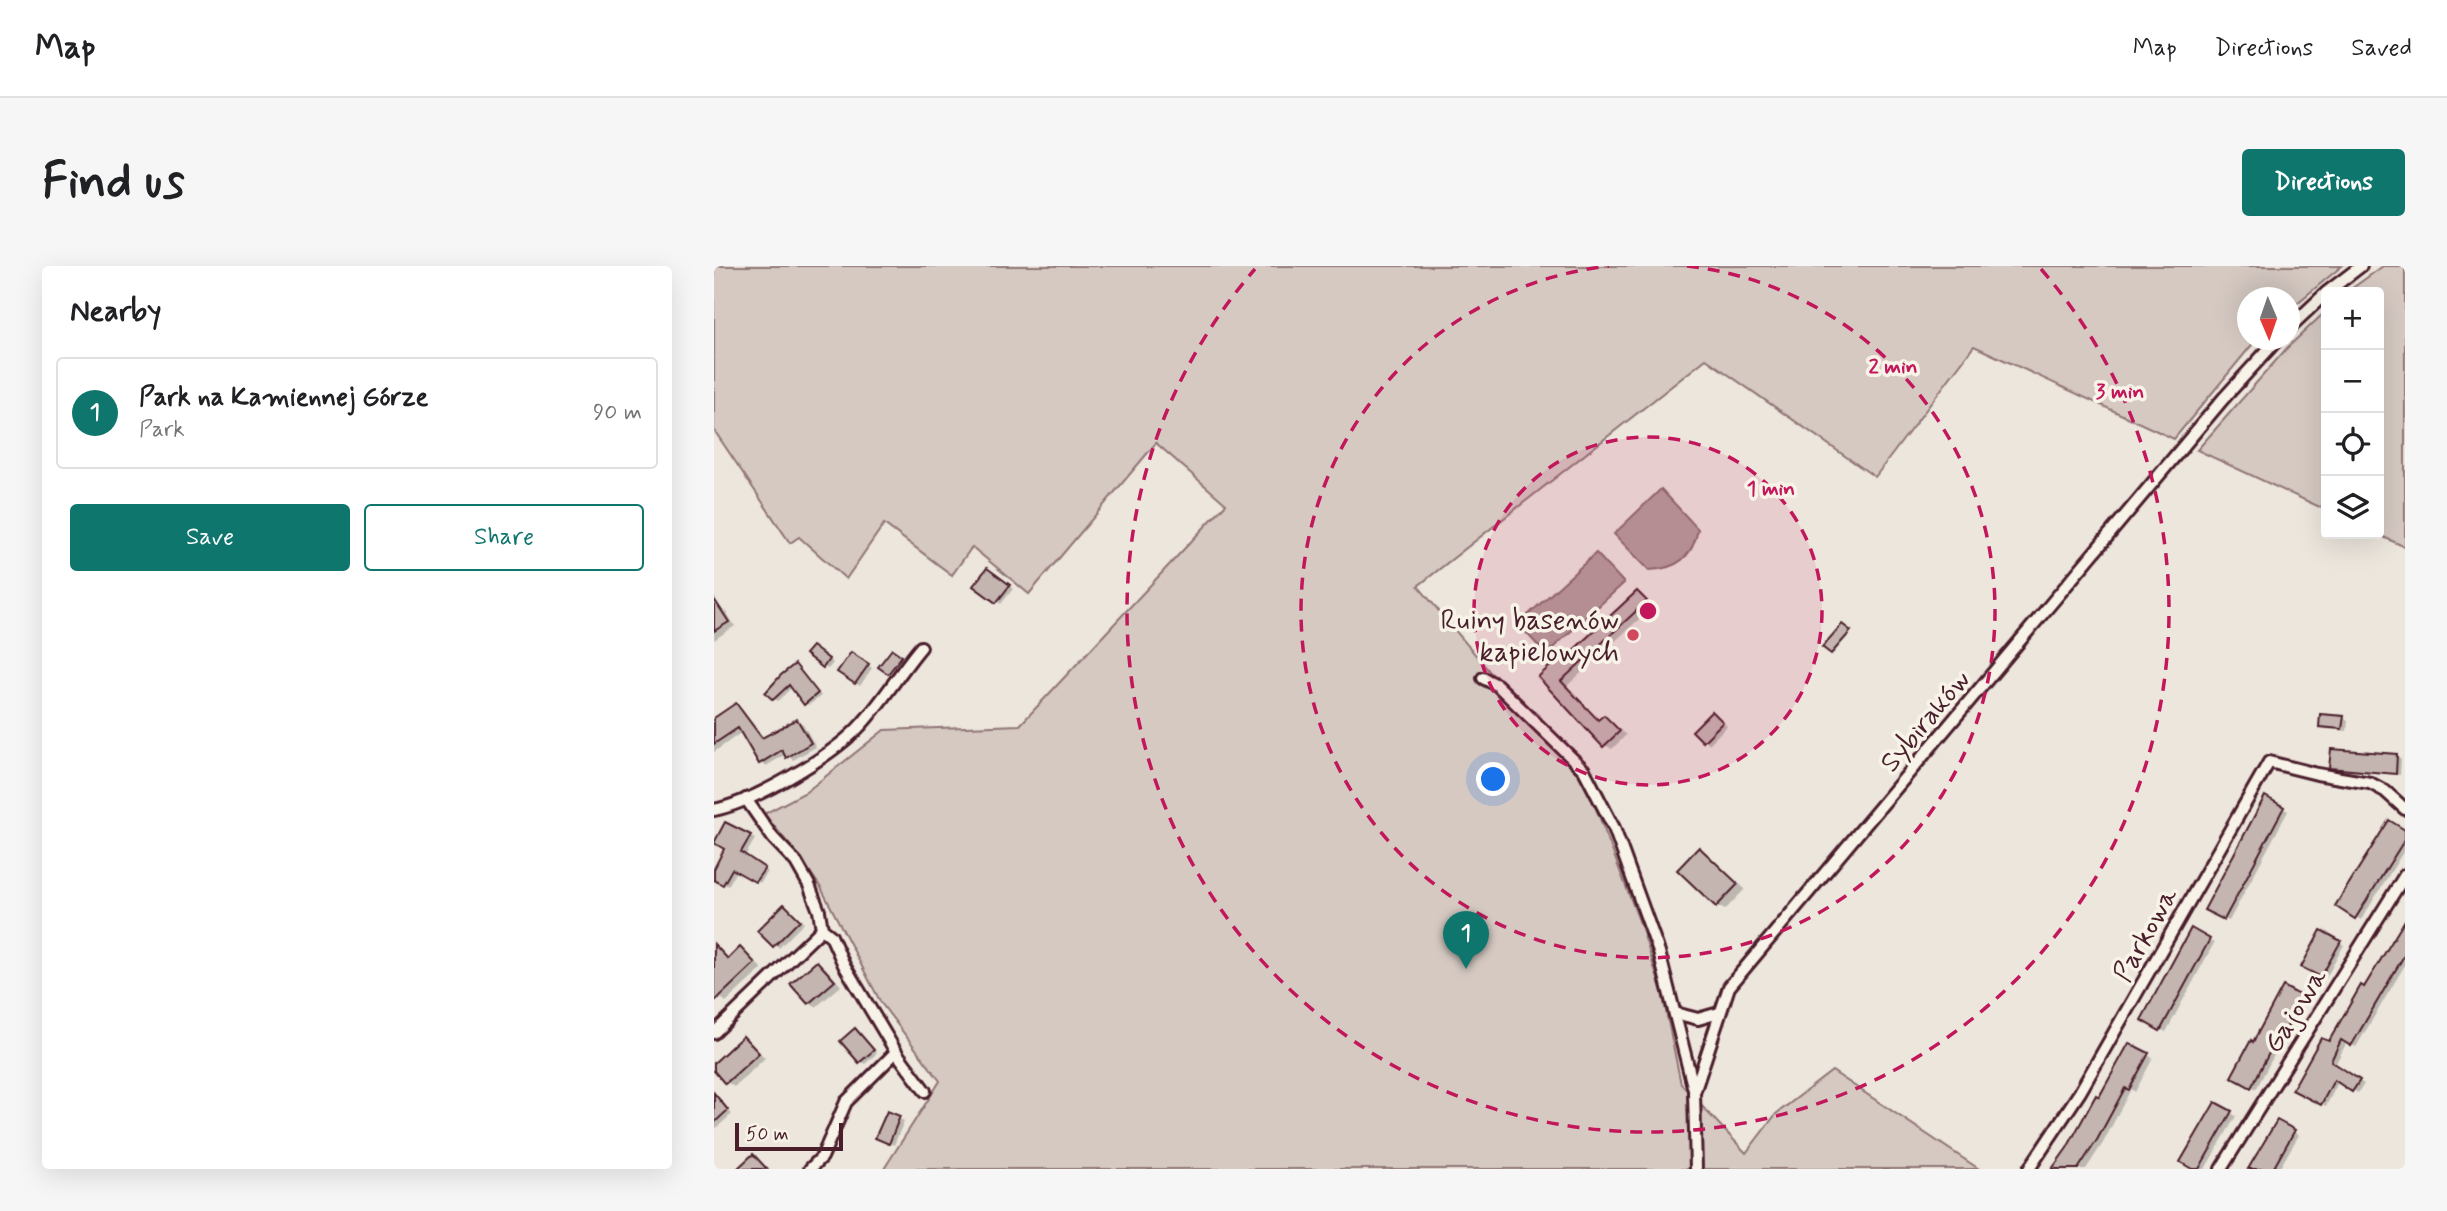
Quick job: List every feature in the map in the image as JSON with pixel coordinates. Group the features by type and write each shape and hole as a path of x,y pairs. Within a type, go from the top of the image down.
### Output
{"street":[{"path":"2333,287 2361,266"},
{"path":"2300,317 2321,297"},
{"name":"Sybiraków","path":"1696,1169 1694,1093 1729,987 2223,399 2268,350"},
{"path":"714,810 746,799 786,780 846,739 859,727 921,647"},
{"path":"1483,678 1497,685 1584,770 1615,828 1659,952 1694,1093"},
{"name":"Parkowa","path":"2029,1169 2080,1092 2269,762 2371,783 2385,791 2405,809"},
{"path":"746,799 773,838 796,862 819,911 822,929 831,936 844,965 896,1052 925,1091"},
{"name":"Gajowa","path":"2221,1169 2405,875"},
{"path":"714,1033 822,929"},
{"path":"1675,1013 1698,1019 1719,1013"},
{"path":"810,1169 821,1157 846,1102 896,1052"}],"shaded area":[{"path":"714,266 2342,266 2300,301 2300,287 2237,287 2237,350 2248,350 2174,439 1974,346 1875,477 1706,359 1418,586 1583,780 1641,926 1662,992 1681,1084 1746,1153 1776,1114 1832,1071 1979,1169 884,1169 940,1081 881,1003 821,888 764,814 806,792 884,730 1020,725 1226,504 1156,443 1029,594 972,547 952,575 884,524 846,579 799,537 790,543 714,430"},
{"path":"2383,266 2405,266 2405,547 2384,537 2384,287 2354,287"},
{"path":"2321,316 2321,508 2197,450 2285,350 2300,350 2300,336"},
{"path":"1661,489 1698,529 1692,547 1682,560 1668,567 1649,570 1614,534"},
{"path":"1596,553 1624,583 1546,654 1518,624"}],"building":[{"path":"987,568 1010,585 996,603 973,586"},
{"path":"1637,591 1647,601 1561,681 1598,720 1604,715 1620,731 1603,747 1538,677 1563,654 1566,657"},
{"path":"714,599 729,622 714,631"},
{"path":"1842,624 1851,631 1831,654 1822,647"},
{"path":"812,646 829,659 823,668 805,654"},
{"path":"892,649 902,656 888,674 878,667"},
{"path":"851,652 869,664 855,684 837,672"},
{"path":"795,664 818,693 804,705 789,685 773,700 765,693"},
{"path":"736,703 762,738 797,719 811,743 786,758 782,750 759,764 738,728 714,744 714,718"},
{"path":"1712,711 1723,722 1703,742 1692,731"},
{"path":"2320,714 2344,716 2342,729 2319,727"},
{"path":"2331,749 2397,754 2396,774 2329,768"},
{"path":"2265,796 2284,807 2224,920 2204,910"},
{"path":"2389,820 2405,830 2405,839 2355,919 2335,906"},
{"path":"725,822 751,835 741,852 765,868 755,882 732,869 723,885 714,880 714,869 724,849 714,843"},
{"path":"1699,847 1738,884 1716,907 1677,870"},
{"path":"784,904 800,920 773,947 757,931"},
{"path":"2405,920 2405,954 2351,1046 2341,1040 2331,1061 2360,1080 2352,1092 2334,1080 2321,1105 2292,1090 2321,1038 2329,1041 2361,985 2364,987"},
{"path":"2191,928 2210,939 2160,1031 2141,1020"},
{"path":"2321,930 2341,941 2321,977 2301,967"},
{"path":"714,944 728,959 740,947 755,963 714,1002"},
{"path":"817,961 835,981 808,1004 790,984"},
{"path":"2283,986 2303,997 2283,1034 2280,1032 2251,1088 2231,1077"},
{"path":"855,1028 874,1050 859,1063 840,1041"},
{"path":"743,1036 759,1053 725,1084 714,1071 714,1063"},
{"path":"2129,1043 2149,1053 2129,1090 2125,1088 2078,1169 2052,1169 2067,1148 2096,1095 2099,1097"},
{"path":"714,1093 728,1110 714,1123"},
{"path":"2215,1102 2232,1111 2199,1169 2192,1169 2180,1162"},
{"path":"887,1111 900,1116 889,1144 875,1138"},
{"path":"2277,1120 2295,1130 2273,1169 2248,1169"},
{"path":"753,1154 767,1169 737,1169"}],"place":[{"name":"Ruiny basenów kapielowych","path":"1633,635"},
{"name":"Park na Kamiennej Górze","path":"1466,969"}]}
